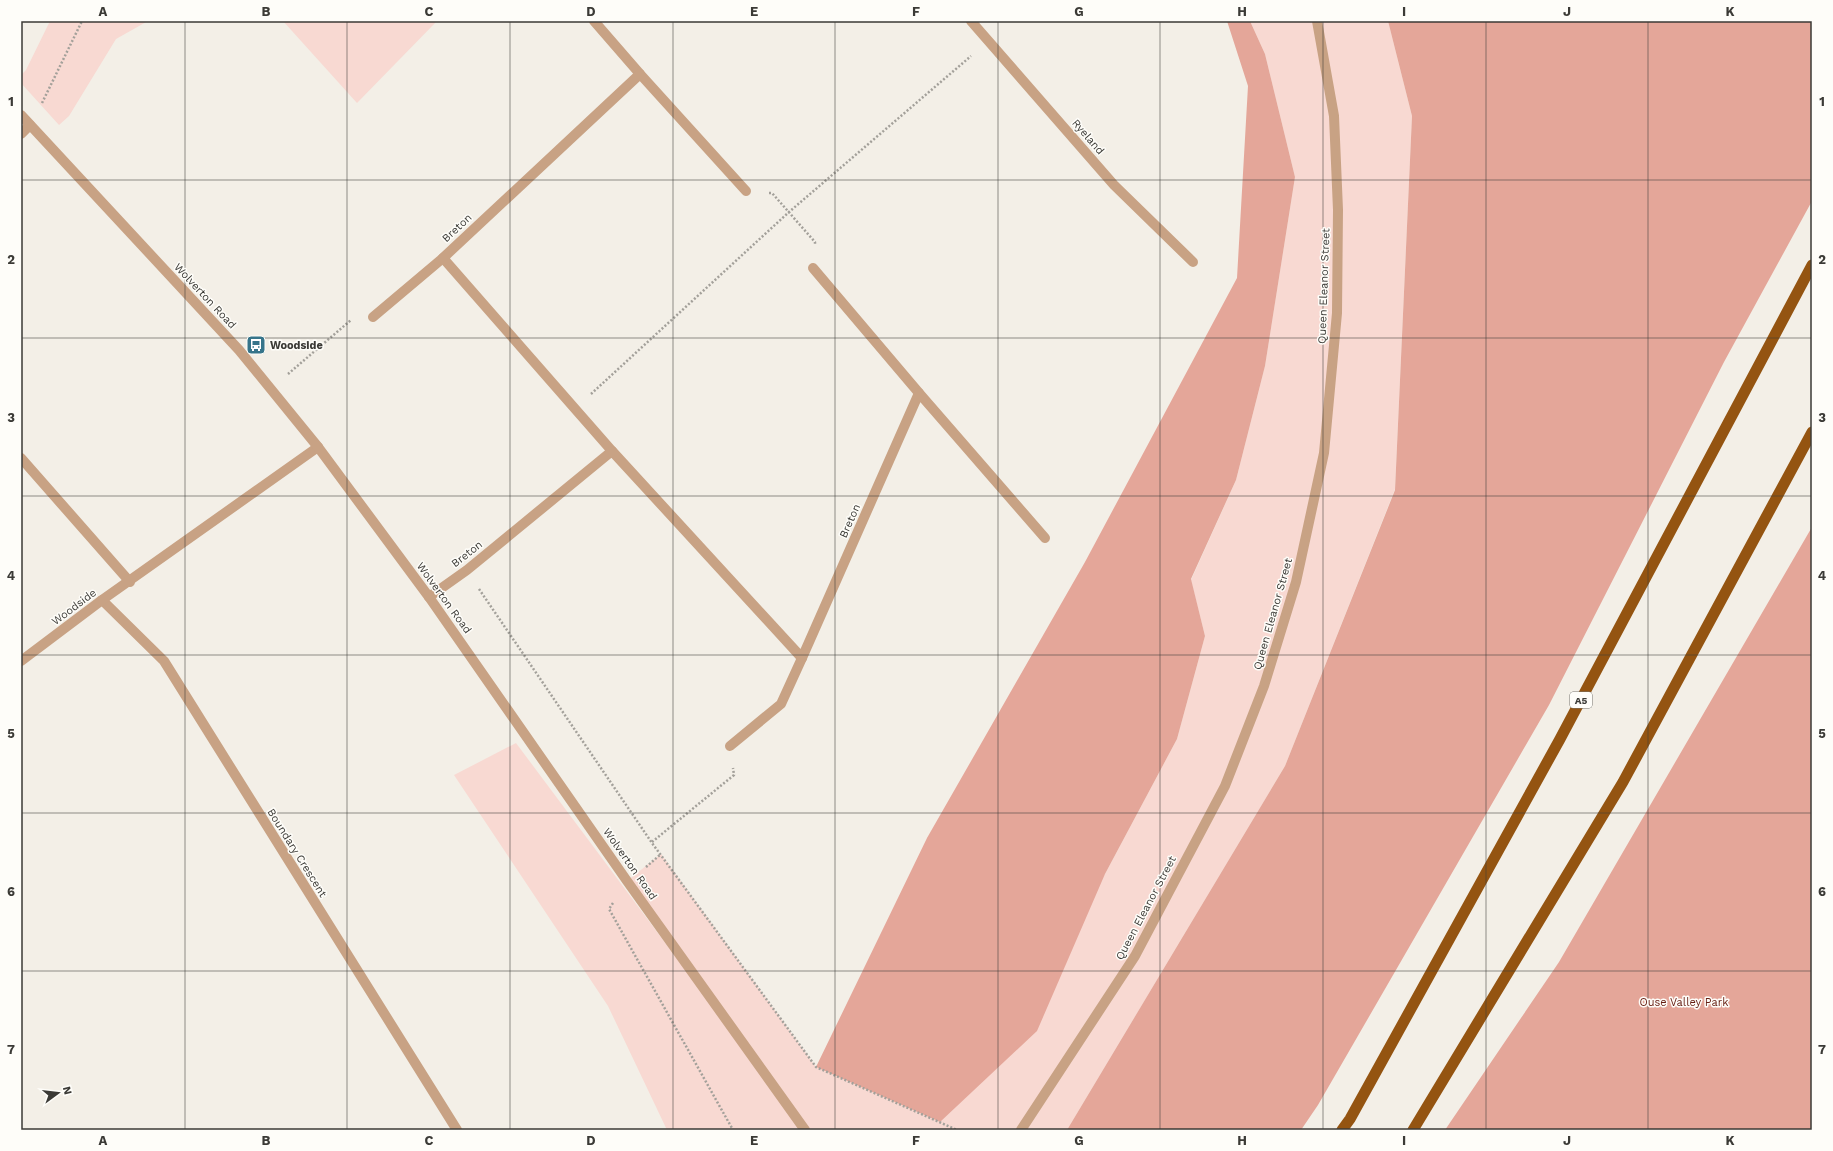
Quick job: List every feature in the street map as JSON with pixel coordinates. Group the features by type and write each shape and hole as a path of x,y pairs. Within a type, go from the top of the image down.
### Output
{"highway":[{"name":"A5","path":"1342,1130 1354,1112 1560,739 1812,265"},
{"path":"1413,1130 1623,782 1812,432"}],"street":[{"path":"594,21 746,191"},
{"name":"Ryeland","path":"971,21 1114,185 1193,262"},
{"name":"Queen Eleanor Street","path":"1021,1130 1135,956 1225,786 1264,686 1296,582 1324,453 1337,313 1338,210 1334,116 1317,21"},
{"name":"Breton","path":"640,74 443,258 576,408 612,451 802,658"},
{"name":"Wolverton Road","path":"21,115 239,350 318,447 429,597 627,881 805,1130"},
{"path":"21,134 30,125"},
{"path":"373,317 443,258"},
{"path":"813,268 1045,538"},
{"name":"Breton","path":"730,746 781,704 919,393"},
{"name":"Woodside","path":"21,661 102,600 130,582 318,447"},
{"name":"Breton","path":"429,597 467,570 612,451"},
{"path":"21,458 130,582"},
{"name":"Boundary Crescent","path":"102,600 164,661 457,1130"}],"path":[{"path":"30,125 82,21"},
{"path":"576,408 790,212 988,41"},
{"path":"746,191 772,193 790,212 815,242 813,268"},
{"path":"270,388 352,319 373,317"},
{"path":"467,570 652,843 816,1068 957,1130"},
{"path":"652,843 734,776 730,746"},
{"path":"661,854 627,881 609,909 733,1130"}],"shaded area":[{"path":"50,21 148,21 116,39 69,116 59,125 21,83 21,75 26,70"},
{"path":"283,21 437,21 357,103"},
{"path":"1250,21 1388,21 1412,116 1395,489 1285,766 1067,1130 667,1130 608,1006 454,775 516,743 784,1102 627,881 661,854 816,1067 940,1122 1105,874 1177,739 1205,636 1191,580 1236,480 1265,366 1295,177 1265,54"}],"green space":[{"path":"1227,21 1250,21 1265,54 1295,177 1265,366 1236,480 1191,579 1205,636 1177,739 1105,874 1037,1031 940,1122 816,1067 927,838 1085,562 1237,278 1248,86"},
{"path":"1388,21 1812,21 1812,201 1724,362 1549,705 1318,1105 1301,1130 1067,1130 1285,766 1395,490 1412,116"},
{"name":"Ouse Valley Park","path":"1812,527 1812,1130 1445,1130 1559,962"}],"place":[{"name":"Woodside","path":"256,345"}]}
